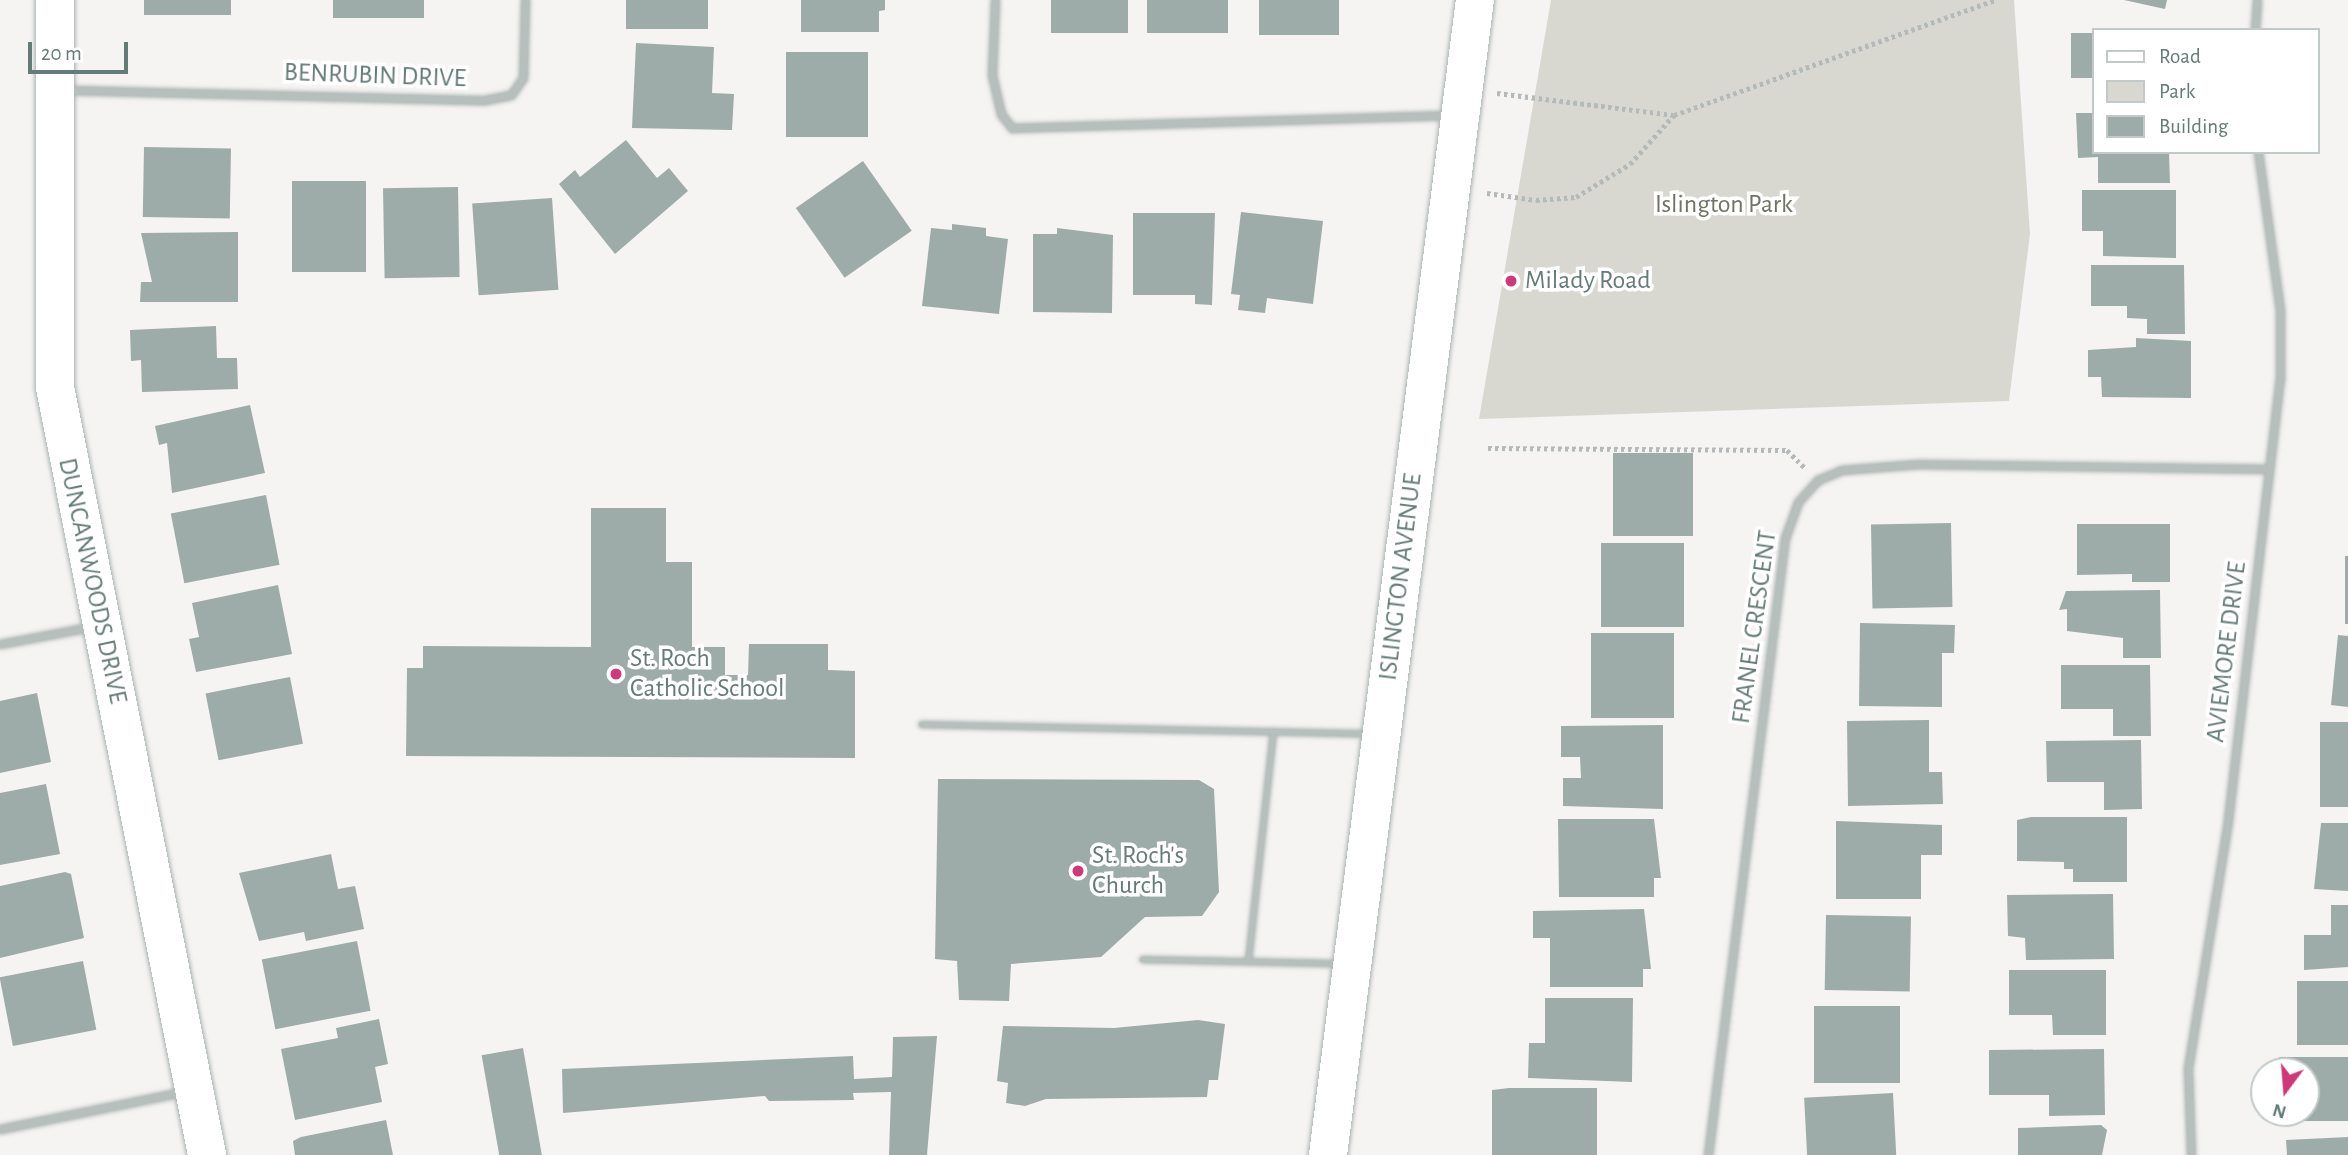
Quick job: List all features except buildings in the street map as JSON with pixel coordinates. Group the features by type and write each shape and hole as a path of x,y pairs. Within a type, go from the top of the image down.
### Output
{"street":[{"name":"DUNCANWOODS DRIVE","path":"55,0 55,387 207,1155"},
{"name":"BENRUBIN DRIVE","path":"55,90 485,100 511,95 523,78 525,0"},
{"path":"995,0 992,75 1001,114 1012,128 1462,102"},
{"name":"ISLINGTON AVENUE","path":"1328,1155 1475,0"},
{"path":"2255,28 2257,0"},
{"name":"AVIEMORE DRIVE","path":"2191,1155 2188,1069 2228,820 2280,380 2280,310 2258,154"},
{"path":"1818,480 1841,470 1919,464 2268,469"},
{"name":"FRANEL CRESCENT","path":"1708,1155 1785,538 1798,502 1818,480"},
{"path":"0,644 101,625"},
{"path":"0,1129 193,1090"}],"lane":[{"path":"921,723 1381,734"},
{"path":"1248,961 1273,731"},
{"path":"1142,959 1352,964"}],"path":[{"path":"1462,102 1674,115 1996,0"},
{"path":"1451,188 1536,200 1576,197 1630,164 1674,115"},
{"path":"1488,447 1787,450 1818,480"}],"green space":[{"name":"Islington Park","path":"1551,0 2014,0 2030,234 2009,401 1479,419"}],"place":[{"name":"Milady Road","path":"1511,281"},
{"name":"St. Roch Catholic School","path":"616,674"},
{"name":"St. Roch's Church","path":"1078,871"}]}
